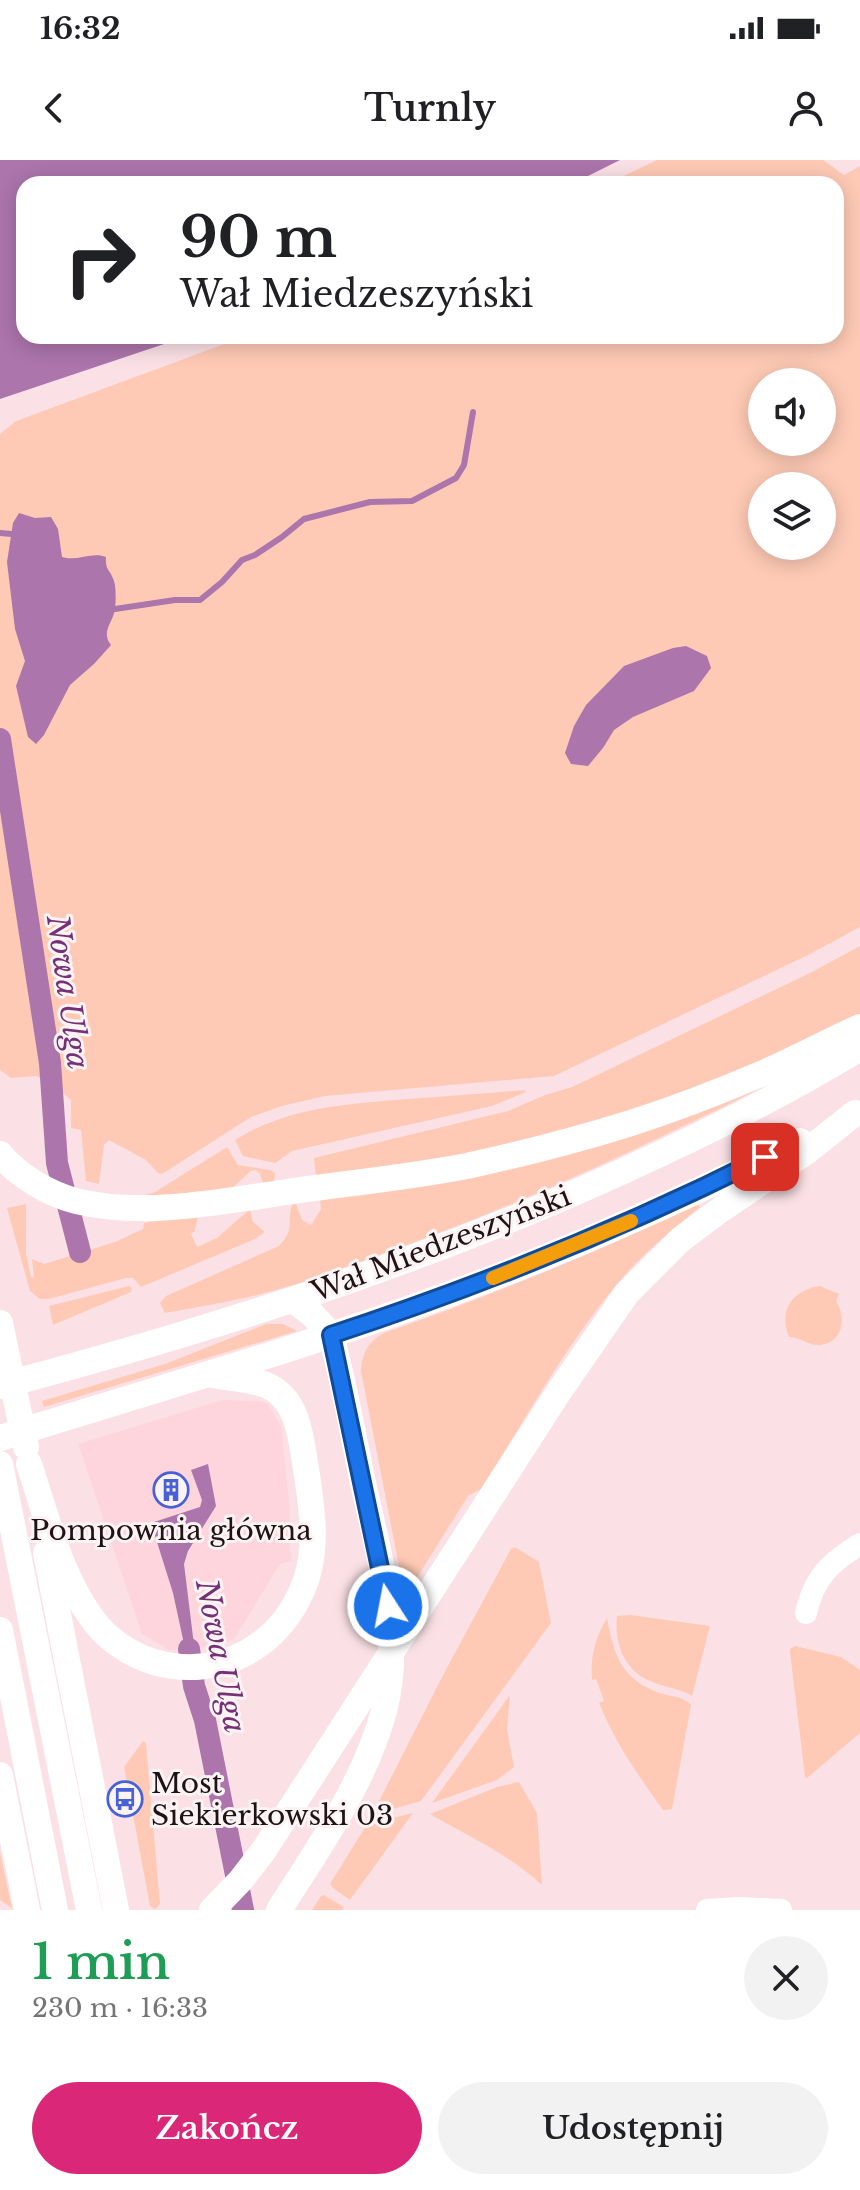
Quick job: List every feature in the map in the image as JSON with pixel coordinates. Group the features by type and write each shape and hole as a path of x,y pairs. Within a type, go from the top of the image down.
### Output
{"main road":[{"path":"0,1154 45,1189 76,1200 135,1208 234,1200 465,1166 615,1128 681,1106 762,1074 860,1027"},
{"name":"Wał Miedzeszyński","path":"0,1386 293,1300 438,1250 581,1191 725,1123 860,1048"},
{"path":"212,1910 232,1891 264,1850 560,1390 627,1293 680,1240 806,1152 858,1111"},
{"name":"Wał Miedzeszyński","path":"0,1438 331,1335 459,1291 594,1237 730,1175 858,1111"},
{"path":"279,1910 341,1810 369,1756 385,1708 392,1640 378,1551 331,1335 312,1314 293,1300"},
{"path":"2,1333 48,1539 116,1910"},
{"path":"48,1539 76,1595 96,1624 120,1646 143,1659 168,1666 193,1668 218,1665 245,1654 271,1635 299,1597 312,1553 312,1506 299,1429 288,1401 275,1390 265,1385 205,1373"},
{"path":"0,1464 89,1910"},
{"path":"0,1630 55,1910"},
{"path":"0,1775 27,1910"}],"street":[{"path":"806,1613 814,1586 823,1573 840,1556 860,1544"},
{"path":"707,1910 781,1910"}],"shaded area":[{"path":"0,160 620,160 588,176 16,176 16,344 164,344 0,399"},
{"path":"657,160 823,160 844,175 860,166 860,927 554,1076 325,1096 282,1106 251,1117 162,1174 146,1160 109,1140 104,1145 99,1184 86,1181 81,1130 71,1128 71,1100 36,1076 11,1078 0,1070 0,434 16,421 224,344 844,344 844,176 624,176","holes":["15,629 94,664 69,685 44,735 21,704 16,686 26,662"]},
{"path":"19,513 35,518 51,517 58,529 62,557 106,557 106,565 114,581 116,602 107,631 111,645 70,685 44,735 36,744 28,737 16,686 25,661 15,629 7,562 13,523"},
{"path":"686,646 707,656 711,668 694,691 633,717 614,730 588,766 571,764 565,753 574,726 586,705 624,666"},
{"path":"860,946 860,1015 745,1068 651,1105 554,1135 452,1156 316,1177 314,1158 508,1111 572,1087"},
{"path":"763,1087 517,1202 322,1276 251,1296 165,1313 160,1303 166,1296 279,1246 289,1230 292,1205 296,1204 302,1220 311,1225 321,1209 320,1199"},
{"path":"525,1090 492,1106 292,1151 275,1163 243,1156 235,1140 276,1120 318,1109"},
{"path":"227,1147 238,1165 270,1170 275,1173 274,1181 263,1183 256,1170 230,1190 134,1199 155,1192"},
{"path":"26,1204 26,1254 31,1277 34,1278 32,1259 44,1264 115,1242 143,1229 144,1223 198,1215 195,1231 191,1234 197,1247 217,1238 250,1209 253,1222 265,1232 141,1287 133,1278 126,1278 40,1299 30,1291 7,1208"},
{"path":"697,1205 700,1207 637,1262 599,1307 563,1358 481,1489 468,1496 405,1597 361,1371 364,1354 370,1344 384,1333 542,1273"},
{"path":"129,1286 131,1292 53,1325 49,1306"},
{"path":"820,1286 839,1294 836,1301 842,1321 838,1334 834,1340 820,1345 789,1337 785,1319 790,1303 802,1292"},
{"path":"266,1324 283,1324 297,1331 44,1407 42,1401 165,1364"},
{"path":"222,1400 268,1404 281,1426 292,1561 280,1564 234,1639 216,1647 169,1650 142,1634 78,1444"},
{"path":"208,1464 216,1506 188,1551 184,1564 195,1653 186,1653 173,1593 151,1523 200,1507 202,1500 191,1470"},
{"path":"515,1547 539,1562 551,1623 421,1801 372,1815 441,1679 511,1549"},
{"path":"631,1615 710,1626 692,1696 650,1681 627,1663 619,1646 616,1626 617,1616"},
{"path":"607,1618 617,1655 629,1674 649,1689 681,1698 691,1705 672,1809 663,1810 644,1784 599,1703 604,1701 596,1679 592,1680 592,1663 596,1640"},
{"path":"795,1646 841,1657 860,1670 860,1733 807,1778 790,1652"},
{"path":"510,1695 507,1729 514,1767 497,1780 432,1803"},
{"path":"143,1741 146,1743 160,1904 155,1909 150,1906 124,1767"},
{"path":"519,1782 537,1813 542,1885 503,1855 430,1814 497,1787"},
{"path":"413,1813 350,1900 333,1888 330,1884 367,1824"},
{"path":"0,1852 12,1908 0,1900"},
{"path":"324,1895 344,1907 342,1910 312,1910"}],"waterway":[{"path":"115,609 175,600 200,600 242,560 255,555 304,519 370,502 412,501 456,478 464,465 473,412"},
{"path":"0,533 12,534"},
{"name":"Nowa Ulga","path":"0,739 50,1063 57,1163 80,1252"},
{"name":"Nowa Ulga","path":"189,1649 194,1686 205,1720 243,1910"}],"slow traffic":[{"path":"493,1278 631,1221"}],"place":[{"name":"Pompownia główna","path":"171,1490"},
{"name":"Most Siekierkowski 03","path":"125,1799"}],"route":[{"path":"388,1606 331,1335 545,1258 765,1157"}]}
